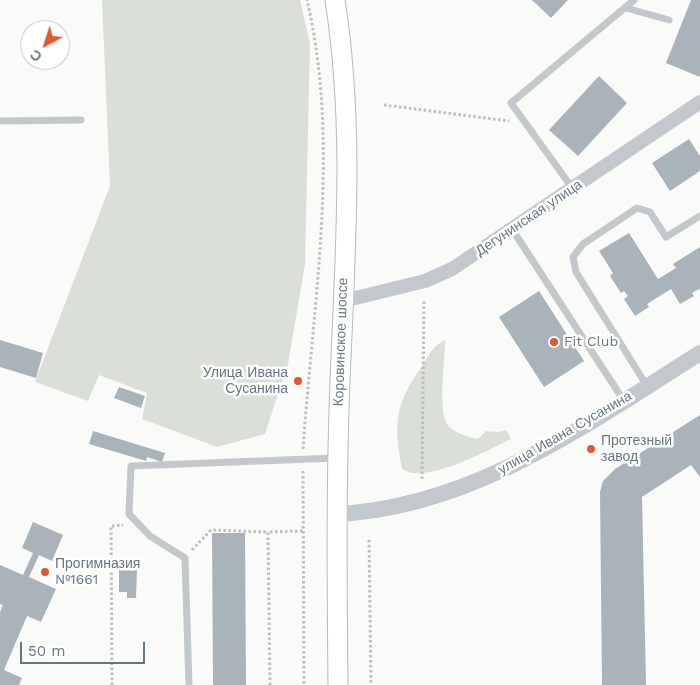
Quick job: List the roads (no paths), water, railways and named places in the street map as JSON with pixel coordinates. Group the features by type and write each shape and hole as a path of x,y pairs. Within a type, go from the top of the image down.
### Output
{"main road":[{"name":"Коровинское шоссе","path":"335,0 344,66 348,137 337,458 338,685"}],"street":[{"name":"Дегунинская улица","path":"343,301 439,276 574,188 700,102"},
{"name":"улица Ивана Сусанина","path":"336,514 369,513 439,496 464,487 521,461 624,401 700,353"}],"lane":[{"path":"574,188 511,103 634,0"},
{"path":"626,8 669,20"},
{"path":"0,122 81,120"},
{"path":"647,386 576,272 573,257 583,244 637,208 650,212 666,237 700,216"},
{"path":"512,229 624,401"},
{"path":"189,685 184,558 150,536 129,514 131,466 337,458"}],"place":[{"name":"Fit Club","path":"554,342"},
{"name":"Улица Ивана Сусанина","path":"298,381"},
{"name":"Протезный завод","path":"591,449"},
{"name":"Прогимназия №1661","path":"45,572"}]}
